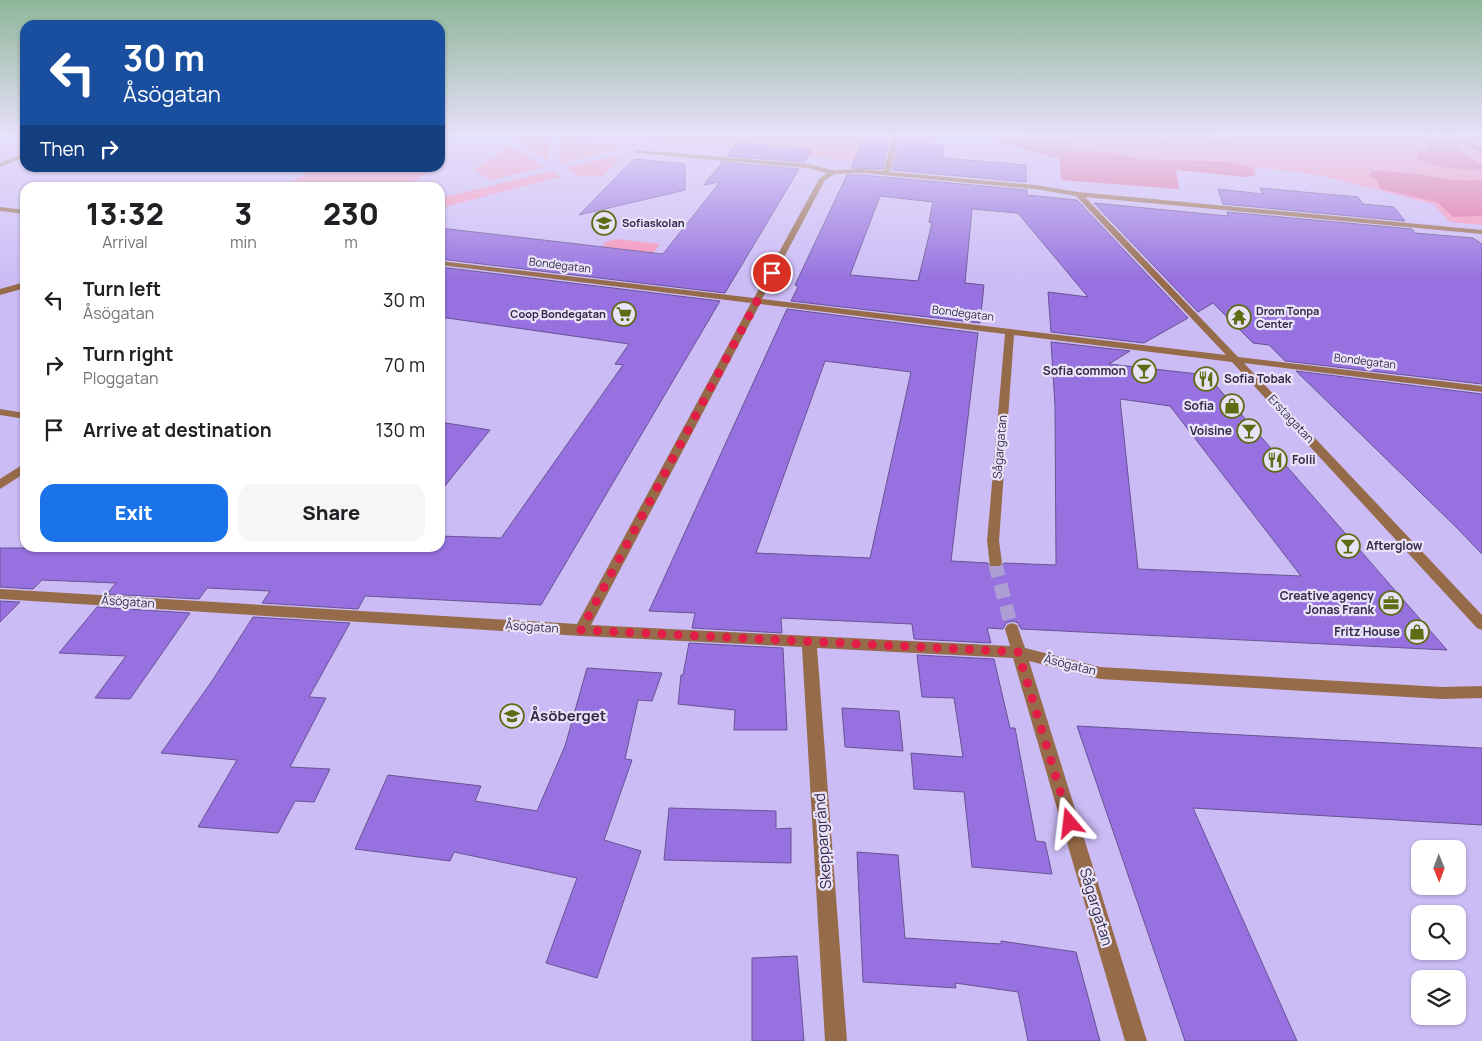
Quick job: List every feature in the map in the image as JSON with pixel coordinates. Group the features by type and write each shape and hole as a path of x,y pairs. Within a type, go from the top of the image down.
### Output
{"street":[{"path":"581,630 820,184"},
{"path":"991,184 1078,194 1482,232"},
{"name":"Erstagatan","path":"1078,194 1482,624"},
{"path":"0,209 20,211"},
{"name":"Bondegatan","path":"445,264 1482,388"},
{"path":"0,292 20,286"},
{"name":"Sågargatan","path":"995,563 993,541 1010,332"},
{"path":"0,412 20,415"},
{"path":"0,486 20,472"},
{"name":"Åsögatan","path":"0,594 581,630 1018,652 1100,672 1442,694 1482,692"},
{"name":"Sågargatan","path":"1012,629 1136,1041"},
{"name":"Skeppargränd","path":"809,640 836,1041"}],"shaded area":[{"path":"500,184 535,184 445,207 445,197"},
{"path":"1108,184 1178,184 1179,189"},
{"path":"1108,184 1178,184 1179,189"},
{"path":"1352,184 1482,184 1482,225 1450,222 1433,204"},
{"path":"1482,184 1482,216 1453,217 1437,202 1381,189 1378,185"},
{"path":"616,239 660,244 653,253 602,247 606,242"}],"building":[{"path":"610,184 685,184 685,190 579,215"},
{"path":"719,184 790,184 725,293 445,260 445,229 663,254"},
{"path":"843,184 956,184 1027,190 1027,195 1077,200 1188,318 1144,343 1051,332 1048,292 1088,297 1018,213 972,209 965,283 984,285 980,323 791,301 798,287 795,285","holes":["880,196 933,202 929,222 932,223 918,281 850,275"]},
{"path":"1260,188 1358,197 1363,204 1394,207 1405,221 1223,204 1218,189 1263,194"},
{"path":"1094,203 1228,216 1227,212 1412,229 1415,233 1473,238 1482,244 1482,384 1285,361 1269,345 1253,343 1213,303 1198,312"},
{"path":"445,268 720,301 541,605 365,596 358,609 262,603 270,591 207,588 199,599 107,594 116,583 42,580 33,589 0,587 0,548 20,548 20,552 445,552 445,536 501,538 623,365 615,364 629,344 445,318"},
{"path":"787,309 978,333 951,561 988,563 990,568 1000,568 1004,563 1056,565 1055,406 1051,342 1130,351 1109,364 1207,375 1447,650 1021,629 1018,623 1013,621 1006,623 1003,629 987,628 991,643 914,639 912,624 781,618 782,633 692,628 695,613 649,611","holes":["825,361 911,372 870,558 756,553","1120,399 1170,406 1301,576 1138,569"]},
{"path":"1296,371 1482,394 1482,554 1457,528"},
{"path":"445,423 490,430 445,486"},
{"path":"0,601 20,602 0,622"},
{"path":"97,607 190,613 130,699 95,698 126,656 59,653"},
{"path":"253,617 350,623 309,697 326,698 290,767 330,769 314,802 295,801 278,833 198,827 237,760 161,753 212,681"},
{"path":"689,643 783,648 787,730 734,730 735,710 678,704 681,675 683,675"},
{"path":"917,655 994,659 1010,728 1015,728 1036,841 1045,842 1052,874 972,867 964,792 914,789 911,753 963,757 954,698 922,697"},
{"path":"587,668 662,673 652,701 638,700 625,759 632,760 604,840 641,851 597,978 546,963 577,878 454,852 450,861 355,849 388,775 481,786 475,801 537,811 565,746"},
{"path":"842,708 899,711 903,751 845,747"},
{"path":"1077,726 1482,748 1482,825 1193,808 1297,1041 1185,1041"},
{"path":"669,808 776,811 776,829 791,828 791,863 664,860"},
{"path":"857,852 898,855 905,938 1001,944 1001,941 1076,952 1100,1041 1028,1041 1018,992 955,983 956,988 863,982"},
{"path":"797,956 804,1041 752,1041 752,958"}],"tunnel":[{"path":"995,563 1012,629"}],"place":[{"name":"Sofiaskolan","path":"604,223"},
{"name":"Coop Bondegatan","path":"624,314"},
{"name":"Drom Tonpa Center","path":"1239,317"},
{"name":"Sofia common","path":"1144,371"},
{"name":"Sofia Tobak","path":"1206,379"},
{"name":"Sofia","path":"1232,406"},
{"name":"Voisine","path":"1249,431"},
{"name":"Folii","path":"1275,460"},
{"name":"Afterglow","path":"1348,546"},
{"name":"Creative agency Jonas Frank","path":"1391,603"},
{"name":"Fritz House","path":"1417,632"},
{"name":"Åsöberget","path":"512,716"}],"route":[{"path":"772,273 581,630 1018,652 1070,823"}]}
